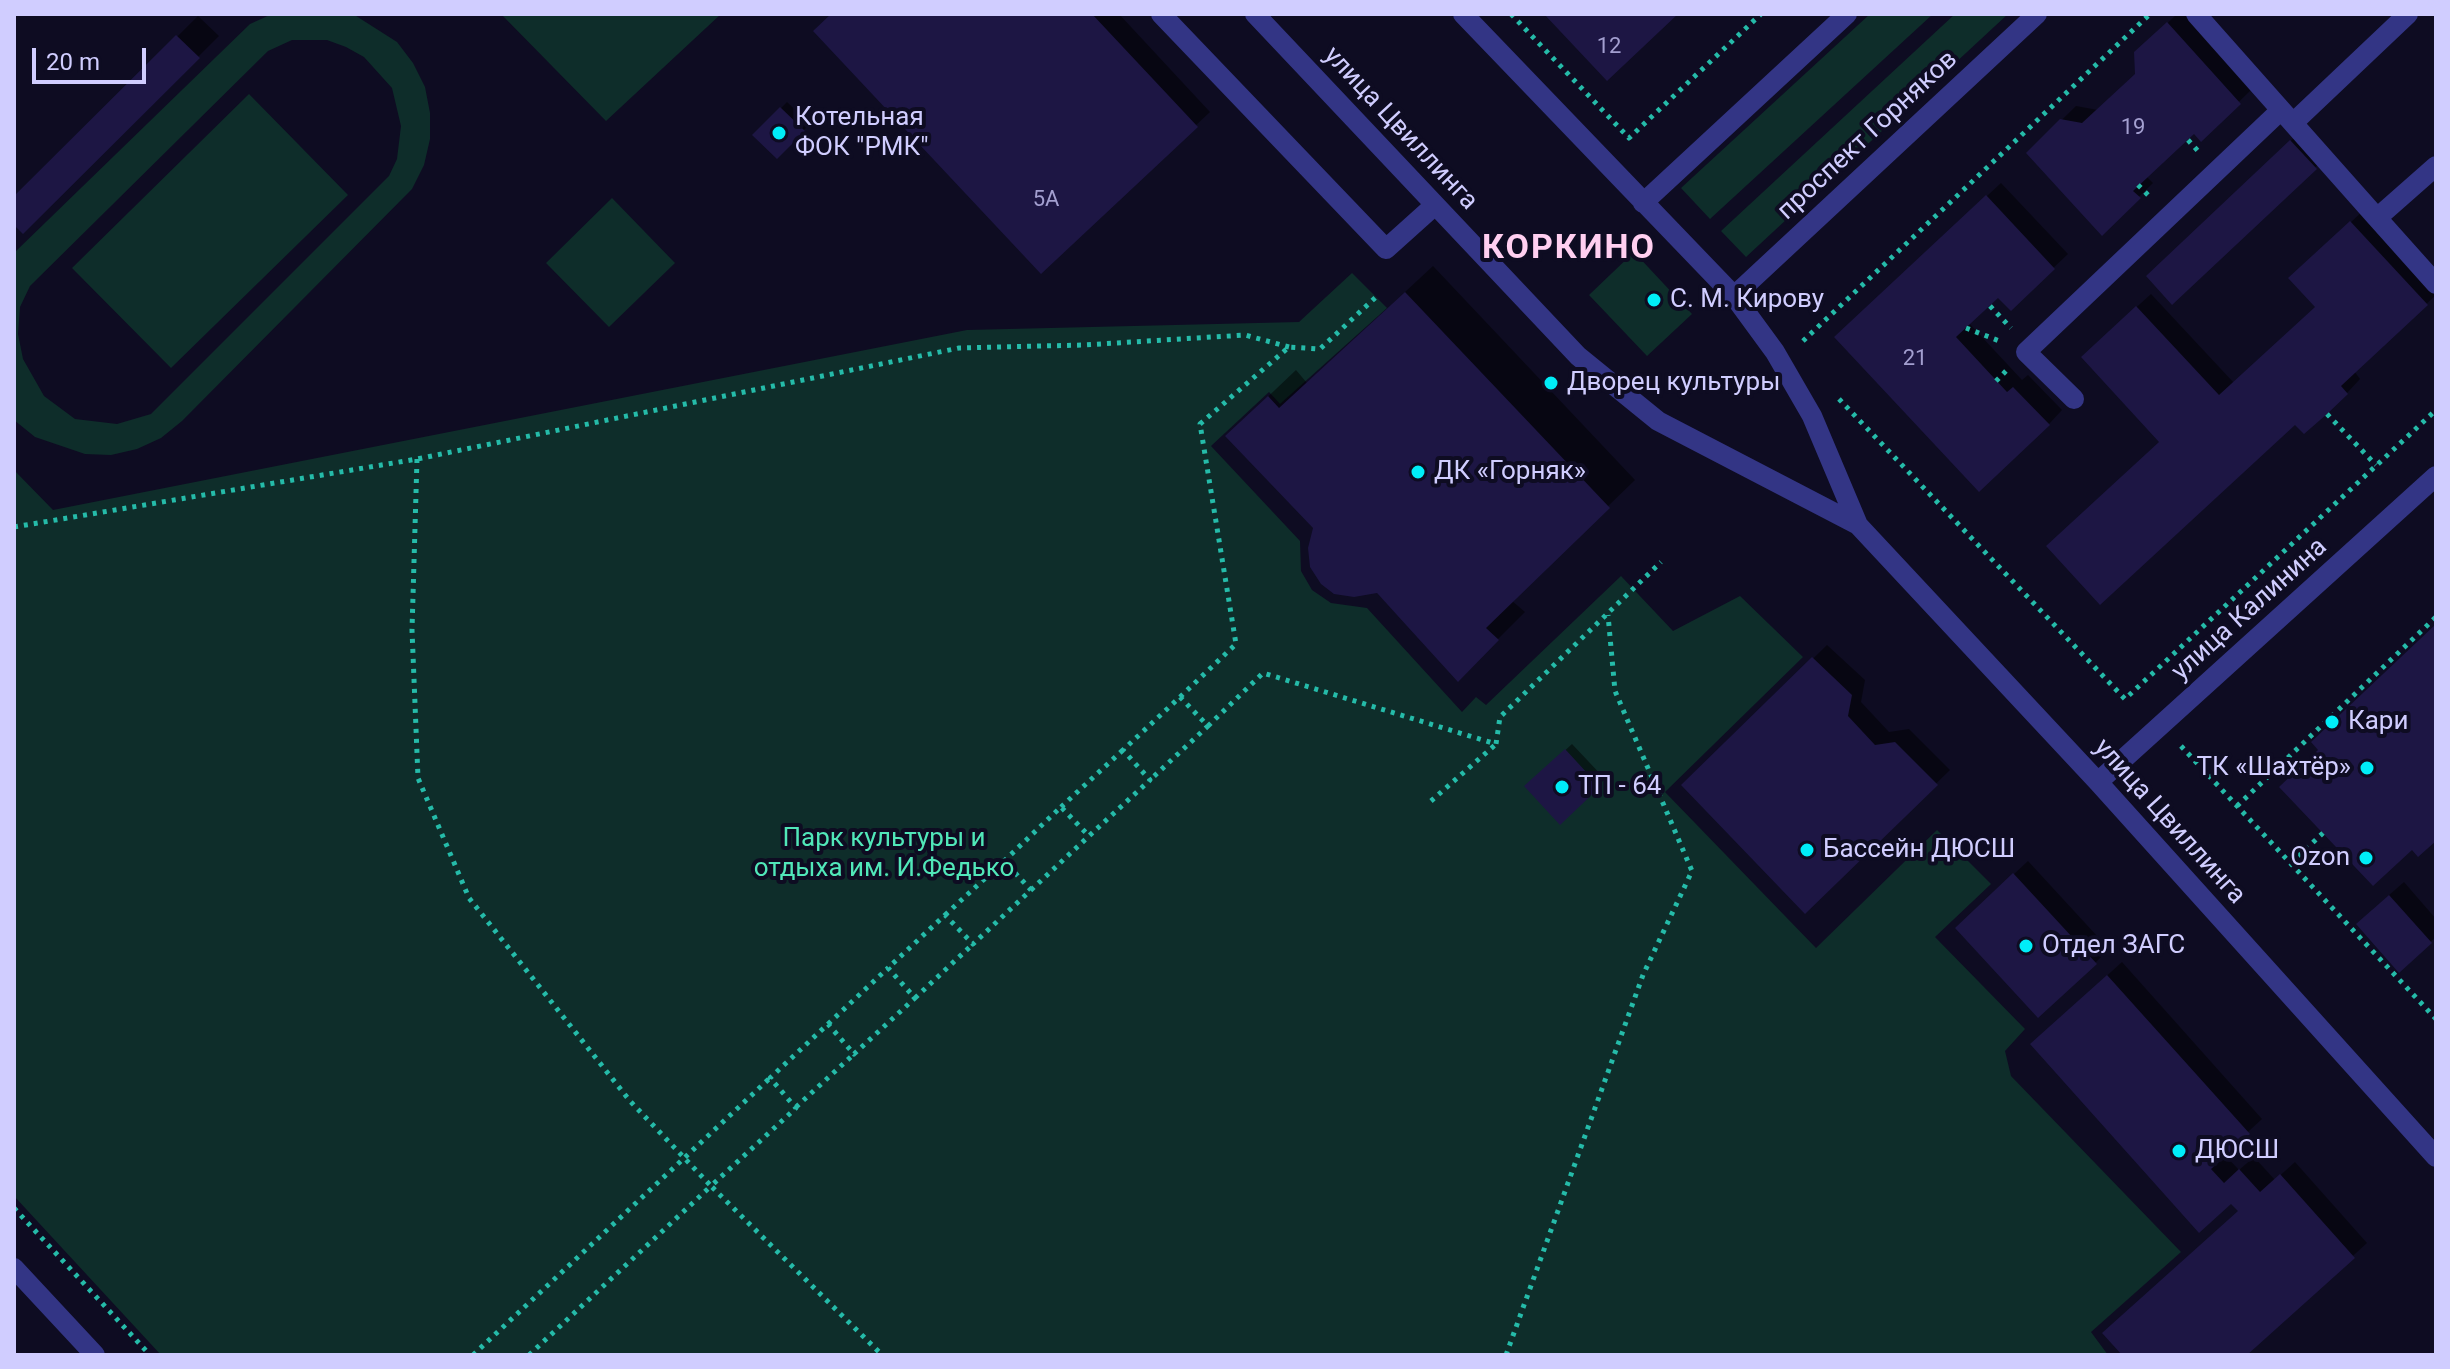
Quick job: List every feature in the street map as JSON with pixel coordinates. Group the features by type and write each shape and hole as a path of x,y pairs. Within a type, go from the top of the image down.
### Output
{"street":[{"path":"1161,14 1386,249 1435,205"},
{"name":"улица Цвиллинга","path":"1255,14 1578,356 1658,421 1858,525 2098,782 2436,1157"},
{"name":"улица Цвиллинга","path":"1463,14 1734,296 1775,352 1812,416 1858,525"},
{"path":"1643,203 1847,14"},
{"name":"проспект Горняков","path":"1734,296 2037,14"},
{"path":"2196,14 2436,284"},
{"path":"2074,399 2026,352 2287,116 2408,14"},
{"path":"2377,218 2436,166"},
{"name":"улица Калинина","path":"2098,782 2436,476"},
{"path":"14,1268 95,1355"}],"path":[{"path":"1511,14 1629,138 1761,14"},
{"path":"1806,354 1803,341 2150,14"},
{"path":"14,527 417,459 959,348 1083,345 1245,335 1289,347 1320,349 1376,297"},
{"path":"1966,328 2026,352"},
{"path":"473,1355 1236,644 1200,424 1289,347"},
{"path":"1831,390 2125,699 2161,725 2436,1019"},
{"path":"2125,699 2436,410"},
{"path":"2327,414 2377,465"},
{"path":"417,459 412,630 418,778 469,898 630,1101 882,1355"},
{"path":"1431,801 1496,744 1500,717 1661,562"},
{"path":"1506,1355 1643,975 1692,871 1615,691 1608,615"},
{"path":"2237,806 2408,648 2436,617"},
{"path":"529,1355 1263,673 1496,744"},
{"path":"1180,697 1208,726"},
{"path":"1123,750 1150,780"},
{"path":"1061,807 1089,836"},
{"path":"2291,863 2323,833"},
{"path":"1004,861 1031,890"},
{"path":"945,915 973,944"},
{"path":"888,968 915,998"},
{"path":"828,1024 854,1054"},
{"path":"770,1078 796,1108"},
{"path":"14,1208 150,1355"}],"green space":[{"path":"272,14 353,14 397,42 413,63 425,87 430,113 430,139 424,165 412,189 182,421 161,438 137,449 111,455 85,454 35,437 14,420 14,253 250,24","holes":["292,40 327,40 364,57 392,88 401,126 397,159 389,176 151,414 117,424 75,419 44,396 23,359 18,334 20,307 30,286 268,51"]},
{"path":"501,14 721,14 606,121"},
{"path":"1870,14 1933,14 1710,219 1681,188"},
{"path":"1955,14 2008,14 1746,257 1721,231"},
{"path":"249,94 348,195 171,368 72,268"},
{"path":"612,198 675,263 609,327 546,263"},
{"path":"1634,252 1692,314 1647,356 1589,295"},
{"name":"Парк культуры и отдыха им. И.Федько","path":"1352,273 1387,308 1280,404 1269,392 1211,446 1300,541 1301,571 1312,590 1331,603 1367,608 1462,712 1476,697 1486,705 1621,576 1673,631 1740,596 1803,657 1665,792 1816,948 1937,830 1991,884 1935,937 2025,1029 2005,1051 2011,1076 2181,1252 2091,1332 2108,1355 161,1355 14,1196 14,470 53,510 967,330 1299,322"}],"building":[{"path":"831,14 1092,14 1198,127 1041,274 813,31"},
{"path":"1544,14 1678,14 1607,81"},
{"path":"2167,22 2241,104 2201,142 2194,134 2133,191 2141,198 2102,236 2026,153 2060,119 2082,123 2135,74 2134,52"},
{"path":"176,35 200,58 23,234 14,225 14,196"},
{"name":"Котельная ФОК \"РМК\"","path":"780,107 805,131 777,159 752,135"},
{"path":"2290,140 2317,169 2172,305 2146,276"},
{"path":"1986,195 2055,269 2011,311 1998,298 1956,337 2007,392 2013,387 2050,425 1979,492 1834,337"},
{"path":"2350,221 2428,305 2341,386 2348,394 2327,414 2304,434 2295,425 2100,605 2046,546 2159,442 2081,357 2136,306 2219,395 2315,307 2288,278"},
{"name":"ДК «Горняк»","path":"1405,292 1610,508 1486,628 1499,640 1458,682 1377,593 1354,597 1334,594 1321,584 1310,567 1308,548 1313,528 1225,436 1268,396 1279,408"},
{"name":"ТК «Шахтёр»","path":"2436,624 2436,841 2418,857 2412,850 2373,886 2279,787 2318,750 2311,742"},
{"name":"Бассейн ДЮСШ","path":"1812,657 1852,695 1848,716 1875,745 1895,742 1938,785 1805,914 1681,785"},
{"name":"ТП - 64","path":"1565,749 1600,787 1560,825 1524,786"},
{"name":"Отдел ЗАГС","path":"2013,873 2097,964 2038,1018 1955,928"},
{"path":"2389,895 2432,943 2399,973 2356,924"},
{"name":"ДЮСШ","path":"2107,975 2250,1134 2211,1169 2224,1183 2239,1169 2260,1192 2280,1174 2355,1258 2247,1355 2122,1355 2102,1333 2238,1211 2231,1204 2199,1233 2030,1044"}],"place":[{"name":"Котельная ФОК \"РМК\"","path":"779,133"},
{"name":"С. М. Кирову","path":"1654,300"},
{"name":"Дворец культуры","path":"1551,383"},
{"name":"ДК «Горняк»","path":"1418,472"},
{"name":"Кари","path":"2332,722"},
{"name":"ТК «Шахтёр»","path":"2367,768"},
{"name":"ТП - 64","path":"1562,787"},
{"name":"Бассейн ДЮСШ","path":"1807,850"},
{"name":"Ozon","path":"2366,858"},
{"name":"Отдел ЗАГС","path":"2026,946"},
{"name":"ДЮСШ","path":"2179,1151"}],"district":[{"name":"КОРКИНО","path":"1569,249"}]}
